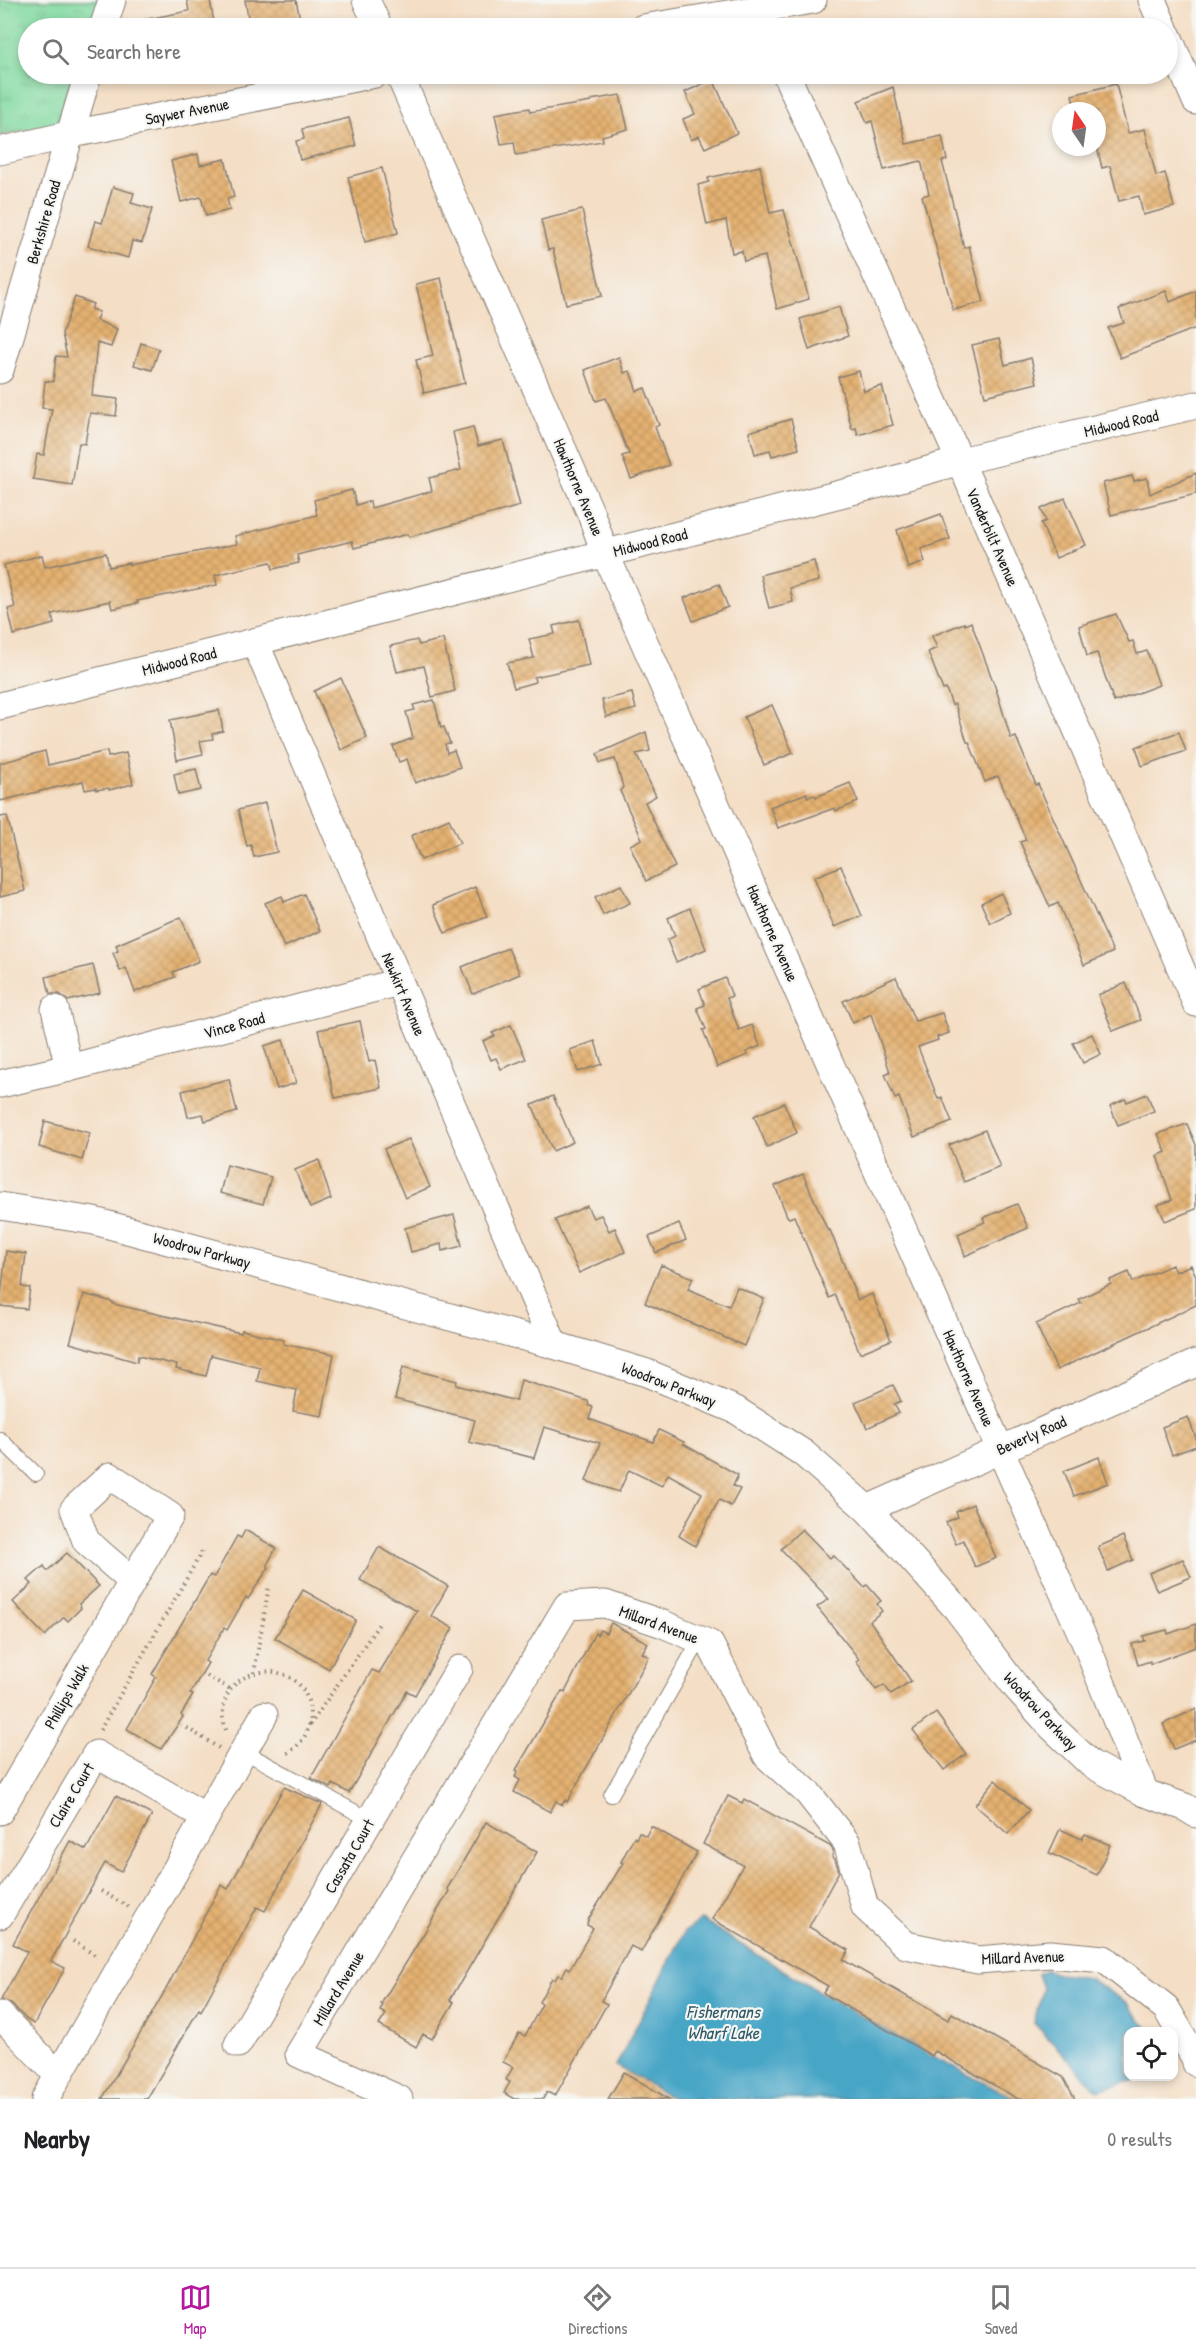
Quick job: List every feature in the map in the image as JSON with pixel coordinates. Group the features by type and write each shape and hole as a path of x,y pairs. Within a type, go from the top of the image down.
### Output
{"street":[{"path":"366,0 374,18"},
{"path":"720,18 759,13 813,0"},
{"path":"1152,0 1160,18"},
{"path":"1178,60 1196,100"},
{"name":"Berkshire Road","path":"0,370 85,84"},
{"name":"Saywer Avenue","path":"0,151 325,84"},
{"name":"Hawthorne Avenue","path":"403,84 591,514 605,553 1089,1651 1145,1793"},
{"name":"Vanderbilt Avenue","path":"790,84 960,461 1196,1003"},
{"name":"Midwood Road","path":"0,706 876,485 960,461 1196,405"},
{"name":"Newkirt Avenue","path":"255,642 554,1345"},
{"name":"Vince Road","path":"0,1084 399,982"},
{"path":"55,1009 69,1068"},
{"name":"Woodrow Parkway","path":"0,1206 94,1221 554,1345 647,1373 736,1410 803,1453 867,1509 957,1609 1016,1687 1052,1727 1091,1764 1145,1793 1185,1807 1196,1814"},
{"name":"Beverly Road","path":"867,1509 1196,1363"},
{"name":"Phillips Walk","path":"0,1811 132,1581"},
{"name":"Millard Avenue","path":"399,2099 299,2054 567,1606 605,1604 701,1638 710,1644 767,1756 808,1793 846,1843 865,1907 906,1945 978,1960 1050,1954 1104,1959 1166,2008 1196,2063"},
{"name":"Cassata Court","path":"238,2044 459,1669"},
{"path":"45,2099 206,1817 232,1750 264,1715"},
{"name":"Claire Court","path":"0,1915 96,1754 206,1817"},
{"path":"0,2015 58,2075"}],"lane":[{"path":"0,1439 36,1474"},
{"path":"611,1794 701,1638"},
{"path":"232,1750 370,1820"}],"path":[{"path":"96,1754 97,1736 204,1548"},
{"path":"254,1673 269,1586"},
{"path":"310,1725 381,1621"},
{"path":"207,1676 232,1690"},
{"path":"187,1728 232,1750"},
{"path":"101,1891 129,1908"},
{"path":"73,1941 100,1958"}],"green space":[{"path":"0,0 100,0 94,18 18,18 18,84 71,84 57,123 0,136"}],"water":[{"name":"Fishermans Wharf Lake","path":"701,1920 856,2013 1016,2099 674,2099 616,2066 685,1931"},
{"path":"1046,1969 1053,1973 1089,1978 1126,2002 1147,2027 1124,2027 1124,2081 1132,2081 1097,2090 1034,2023 1043,1988 1038,1974"}],"building":[{"path":"187,0 210,0 213,18 152,18 189,11"},
{"path":"245,0 296,0 300,18 248,18"},
{"path":"702,84 715,84 737,133 705,148 699,136 691,140 683,119 695,114 685,92"},
{"path":"1116,84 1128,133 1145,129 1156,176 1165,173 1174,207 1143,215 1139,196 1119,201 1110,166 1102,168 1099,156 1106,156 1106,102 1074,102 1072,95"},
{"path":"893,87 906,144 942,136 947,160 942,161 964,248 969,246 984,302 953,310 922,196 929,194 921,161 884,170 872,121 867,123 858,101"},
{"path":"620,95 628,129 602,136 603,141 516,155 514,142 501,144 495,114 529,108 530,112"},
{"path":"349,118 356,146 300,160 296,141 304,139 302,129"},
{"path":"198,154 200,165 225,159 234,197 227,199 230,210 206,216 201,197 181,202 171,161"},
{"path":"760,166 770,213 784,210 809,299 777,309 765,256 744,261 742,251 732,253 726,220 707,225 698,185 709,182 708,178"},
{"path":"382,168 398,233 365,242 348,177"},
{"path":"113,187 134,193 131,203 152,209 142,243 132,241 128,258 88,246 95,221 102,223"},
{"path":"582,210 602,296 566,304 553,249 548,250 541,220"},
{"path":"441,278 465,383 424,393 416,360 433,356 416,284"},
{"path":"1166,291 1170,302 1196,291 1196,328 1120,358 1108,328 1124,323 1119,309"},
{"path":"75,297 93,304 91,309 99,312 96,320 117,329 111,347 97,343 92,396 118,399 116,416 90,413 85,444 79,443 72,485 33,479 37,454 44,455 52,409 42,408 45,381 53,382 56,356 67,357 62,333"},
{"path":"839,307 848,336 809,350 800,319"},
{"path":"999,339 1005,365 1031,358 1037,383 985,396 972,345"},
{"path":"141,343 159,349 152,370 134,365"},
{"path":"619,357 624,373 630,371 637,391 645,388 659,425 655,427 669,465 631,479 622,456 629,454 606,398 596,401 585,370"},
{"path":"859,371 864,391 882,386 893,425 858,435 856,428 852,429 838,377"},
{"path":"791,419 799,449 772,456 770,450 755,454 749,432"},
{"path":"473,427 478,446 503,440 520,506 409,537 408,534 354,548 352,541 297,555 299,563 273,569 271,562 215,575 217,585 137,601 138,603 112,609 110,601 52,614 54,624 14,635 8,609 15,607 4,565 42,555 45,567 106,553 109,567 129,563 129,565 237,544 235,536 317,515 314,500 352,490 356,505 370,501 371,508 432,491 429,478 461,470 453,432"},
{"path":"1196,473 1196,494 1111,515 1103,483 1132,476 1134,481 1147,478 1150,494"},
{"path":"1065,498 1086,545 1056,558 1041,523 1046,521 1041,509"},
{"path":"941,514 950,539 921,549 925,562 908,568 897,530"},
{"path":"814,561 819,581 790,588 793,602 769,608 760,575"},
{"path":"719,584 728,607 693,621 684,598"},
{"path":"1116,614 1129,642 1133,641 1137,654 1147,651 1159,685 1114,702 1097,653 1087,656 1079,626"},
{"path":"579,620 589,665 534,677 535,682 514,688 507,663 534,658 529,639 555,634 553,626"},
{"path":"971,622 997,692 1011,739 1016,737 1113,952 1084,965 1058,903 1050,907 1020,842 1026,840 998,776 985,782 969,742 967,742 955,704 952,705 946,689 943,690 928,652 937,648 932,636"},
{"path":"443,639 455,691 432,697 424,666 397,672 390,646 417,640 419,645"},
{"path":"341,678 367,738 341,750 314,691"},
{"path":"632,693 636,709 606,717 602,700"},
{"path":"434,700 441,728 444,727 450,743 445,744 447,753 454,750 460,767 415,783 407,759 399,762 393,746 413,738 406,712 415,710 413,705"},
{"path":"772,705 793,753 764,765 744,717"},
{"path":"219,710 223,731 212,734 213,739 200,741 203,754 177,760 170,720"},
{"path":"646,732 650,751 636,754 656,796 645,802 675,867 646,881 630,845 642,839 620,791 623,787 615,759 600,763 597,754"},
{"path":"1179,732 1186,751 1142,766 1136,747"},
{"path":"45,751 48,765 107,751 108,757 126,753 133,784 109,790 109,788 96,790 96,788 85,790 83,781 0,801 0,763"},
{"path":"196,769 201,790 178,795 174,774"},
{"path":"850,783 858,802 778,828 770,807 807,793 807,797 815,795 816,797"},
{"path":"265,803 277,852 254,857 251,845 247,846 238,810"},
{"path":"7,816 25,891 0,897 0,817"},
{"path":"449,819 460,843 421,860 411,836"},
{"path":"841,866 862,916 834,927 814,877"},
{"path":"621,885 630,903 603,915 595,897"},
{"path":"475,887 487,917 445,933 433,905"},
{"path":"1001,893 1010,913 990,923 981,903"},
{"path":"304,894 320,931 284,947 265,903 282,896 284,902"},
{"path":"690,908 706,949 676,962 667,940 675,936 668,918"},
{"path":"181,917 199,961 173,972 175,977 135,992 126,968 120,971 113,953 118,951 116,945"},
{"path":"508,948 520,974 473,994 462,967"},
{"path":"93,965 100,993 68,1001 60,994 50,994 46,977"},
{"path":"896,977 915,1021 942,1013 949,1033 937,1037 938,1040 918,1047 938,1099 942,1097 952,1122 914,1137 899,1097 895,1099 885,1074 890,1072 871,1014 853,1023 843,1001"},
{"path":"725,978 732,996 727,998 739,1030 752,1025 760,1046 746,1052 748,1055 717,1067 697,1008 705,1005 699,989"},
{"path":"1126,983 1141,1020 1113,1031 1098,995"},
{"path":"360,1021 369,1062 375,1060 381,1088 335,1098 318,1030"},
{"path":"511,1025 526,1059 501,1069 496,1058 491,1060 483,1041 495,1036 492,1033"},
{"path":"1092,1034 1101,1054 1083,1063 1073,1043"},
{"path":"283,1040 296,1083 277,1089 264,1046"},
{"path":"595,1041 602,1064 578,1072 570,1050"},
{"path":"229,1079 237,1112 205,1121 203,1114 188,1117 182,1091"},
{"path":"1147,1094 1154,1111 1118,1125 1110,1106 1125,1099 1127,1102"},
{"path":"553,1096 573,1142 553,1151 532,1105"},
{"path":"784,1103 797,1133 767,1147 754,1116"},
{"path":"45,1121 90,1133 82,1160 39,1147"},
{"path":"1187,1124 1196,1145 1196,1209 1165,1221 1158,1205 1172,1200 1157,1156 1166,1152 1158,1134"},
{"path":"985,1130 1000,1167 964,1182 949,1145"},
{"path":"409,1139 430,1187 405,1198 384,1149"},
{"path":"319,1160 331,1199 310,1208 295,1170"},
{"path":"227,1165 271,1177 263,1204 220,1193"},
{"path":"803,1174 828,1231 830,1230 858,1300 872,1294 891,1340 860,1353 835,1295 829,1298 794,1216 789,1218 787,1216 775,1186"},
{"path":"1017,1204 1028,1228 965,1256 958,1234 985,1222 983,1218"},
{"path":"587,1206 593,1218 601,1215 609,1231 615,1228 625,1252 579,1273 555,1220"},
{"path":"454,1215 462,1246 442,1251 441,1244 411,1252 405,1228"},
{"path":"679,1224 686,1240 656,1253 649,1237"},
{"path":"6,1251 26,1254 22,1287 30,1288 27,1309 0,1306"},
{"path":"661,1265 693,1278 688,1289 729,1306 737,1287 764,1299 744,1346 645,1303"},
{"path":"1172,1265 1175,1272 1191,1265 1196,1276 1196,1305 1057,1370 1036,1324 1081,1303 1079,1299 1111,1284 1110,1280 1129,1272 1133,1282"},
{"path":"84,1294 113,1302 113,1304 241,1333 242,1330 284,1340 283,1344 334,1354 322,1416 293,1411 297,1390 257,1381 260,1367 211,1355 206,1376 176,1369 177,1365 138,1356 137,1362 70,1343"},
{"path":"403,1367 457,1381 456,1385 516,1401 521,1380 588,1401 589,1406 593,1407 589,1419 653,1442 659,1430 684,1442 683,1444 738,1475 733,1486 740,1489 731,1506 719,1500 695,1546 679,1536 702,1493 668,1474 662,1486 629,1470 619,1492 586,1481 600,1443 544,1427 534,1458 469,1442 475,1420 395,1399"},
{"path":"893,1385 901,1401 894,1404 899,1413 867,1428 855,1402"},
{"path":"1188,1417 1196,1438 1196,1446 1172,1455 1162,1427"},
{"path":"1099,1457 1108,1483 1074,1496 1064,1471"},
{"path":"973,1504 996,1558 975,1567 963,1540 956,1544 946,1522 958,1517 956,1512"},
{"path":"802,1529 830,1558 833,1555 864,1587 867,1585 881,1601 877,1604 882,1611 870,1621 911,1681 891,1694 884,1685 876,1690 856,1661 859,1659 817,1607 829,1599 781,1549"},
{"path":"245,1530 276,1548 267,1565 269,1567 248,1599 246,1597 227,1630 224,1628 205,1661 208,1663 190,1694 193,1695 181,1715 183,1717 161,1749 127,1729 156,1677 152,1674 210,1575 214,1577 237,1536 241,1538"},
{"path":"1123,1536 1133,1560 1108,1571 1098,1547"},
{"path":"379,1547 448,1586 431,1616 453,1628 415,1695 407,1691 349,1793 333,1784 331,1788 311,1778 372,1670 379,1673 417,1611 360,1580"},
{"path":"67,1553 99,1586 79,1604 81,1608 68,1621 64,1617 45,1636 13,1602 32,1584 28,1580 44,1566 47,1571"},
{"path":"1183,1559 1191,1577 1157,1591 1149,1573"},
{"path":"303,1590 356,1620 329,1669 275,1638"},
{"path":"611,1623 648,1643 642,1653 649,1657 567,1802 565,1800 562,1805 556,1801 550,1812 514,1792 520,1780 515,1777 518,1771 516,1770 562,1691 565,1692 595,1633 597,1635 600,1630 606,1633"},
{"path":"1196,1624 1196,1647 1150,1664 1150,1661 1138,1665 1132,1644 1145,1641 1143,1636 1167,1630 1168,1634"},
{"path":"1196,1709 1196,1740 1174,1749 1163,1724"},
{"path":"936,1713 966,1754 944,1770 913,1730"},
{"path":"995,1780 1029,1810 1008,1834 975,1805"},
{"path":"284,1787 322,1804 265,1911 257,1907 201,2011 199,2009 147,2099 102,2099 165,1991 221,1885 228,1889"},
{"path":"116,1796 152,1815 121,1872 105,1863 51,1961 65,1968 34,2024 11,2004 1,2000 27,1952 13,1944 70,1841 86,1850"},
{"path":"728,1796 742,1803 744,1799 830,1846 833,1850 832,1857 839,1871 809,1927 849,1950 843,1960 948,2020 952,2013 1063,2077 1075,2099 1018,2099 935,2051 932,2056 823,1993 828,1986 712,1919 743,1865 703,1844"},
{"path":"486,1822 537,1852 450,2000 454,2002 432,2039 423,2034 416,2047 379,2025 386,2014 380,2011 383,2005 381,2004 449,1891 447,1889"},
{"path":"651,1826 697,1852 641,1952 631,1946 601,2001 607,2004 555,2096 547,2092 543,2099 514,2099 504,2093 510,2082 506,2080 513,2067 503,2062 519,2033 525,2036 542,2004 539,2002 552,1978 555,1980 558,1975 562,1976 567,1967 570,1969 593,1928 587,1925 588,1920 623,1863 621,1862 634,1837 636,1839 639,1832 646,1836"},
{"path":"1060,1829 1082,1839 1085,1834 1110,1845 1097,1875 1049,1853"},
{"path":"624,2072 669,2099 608,2099"}]}
